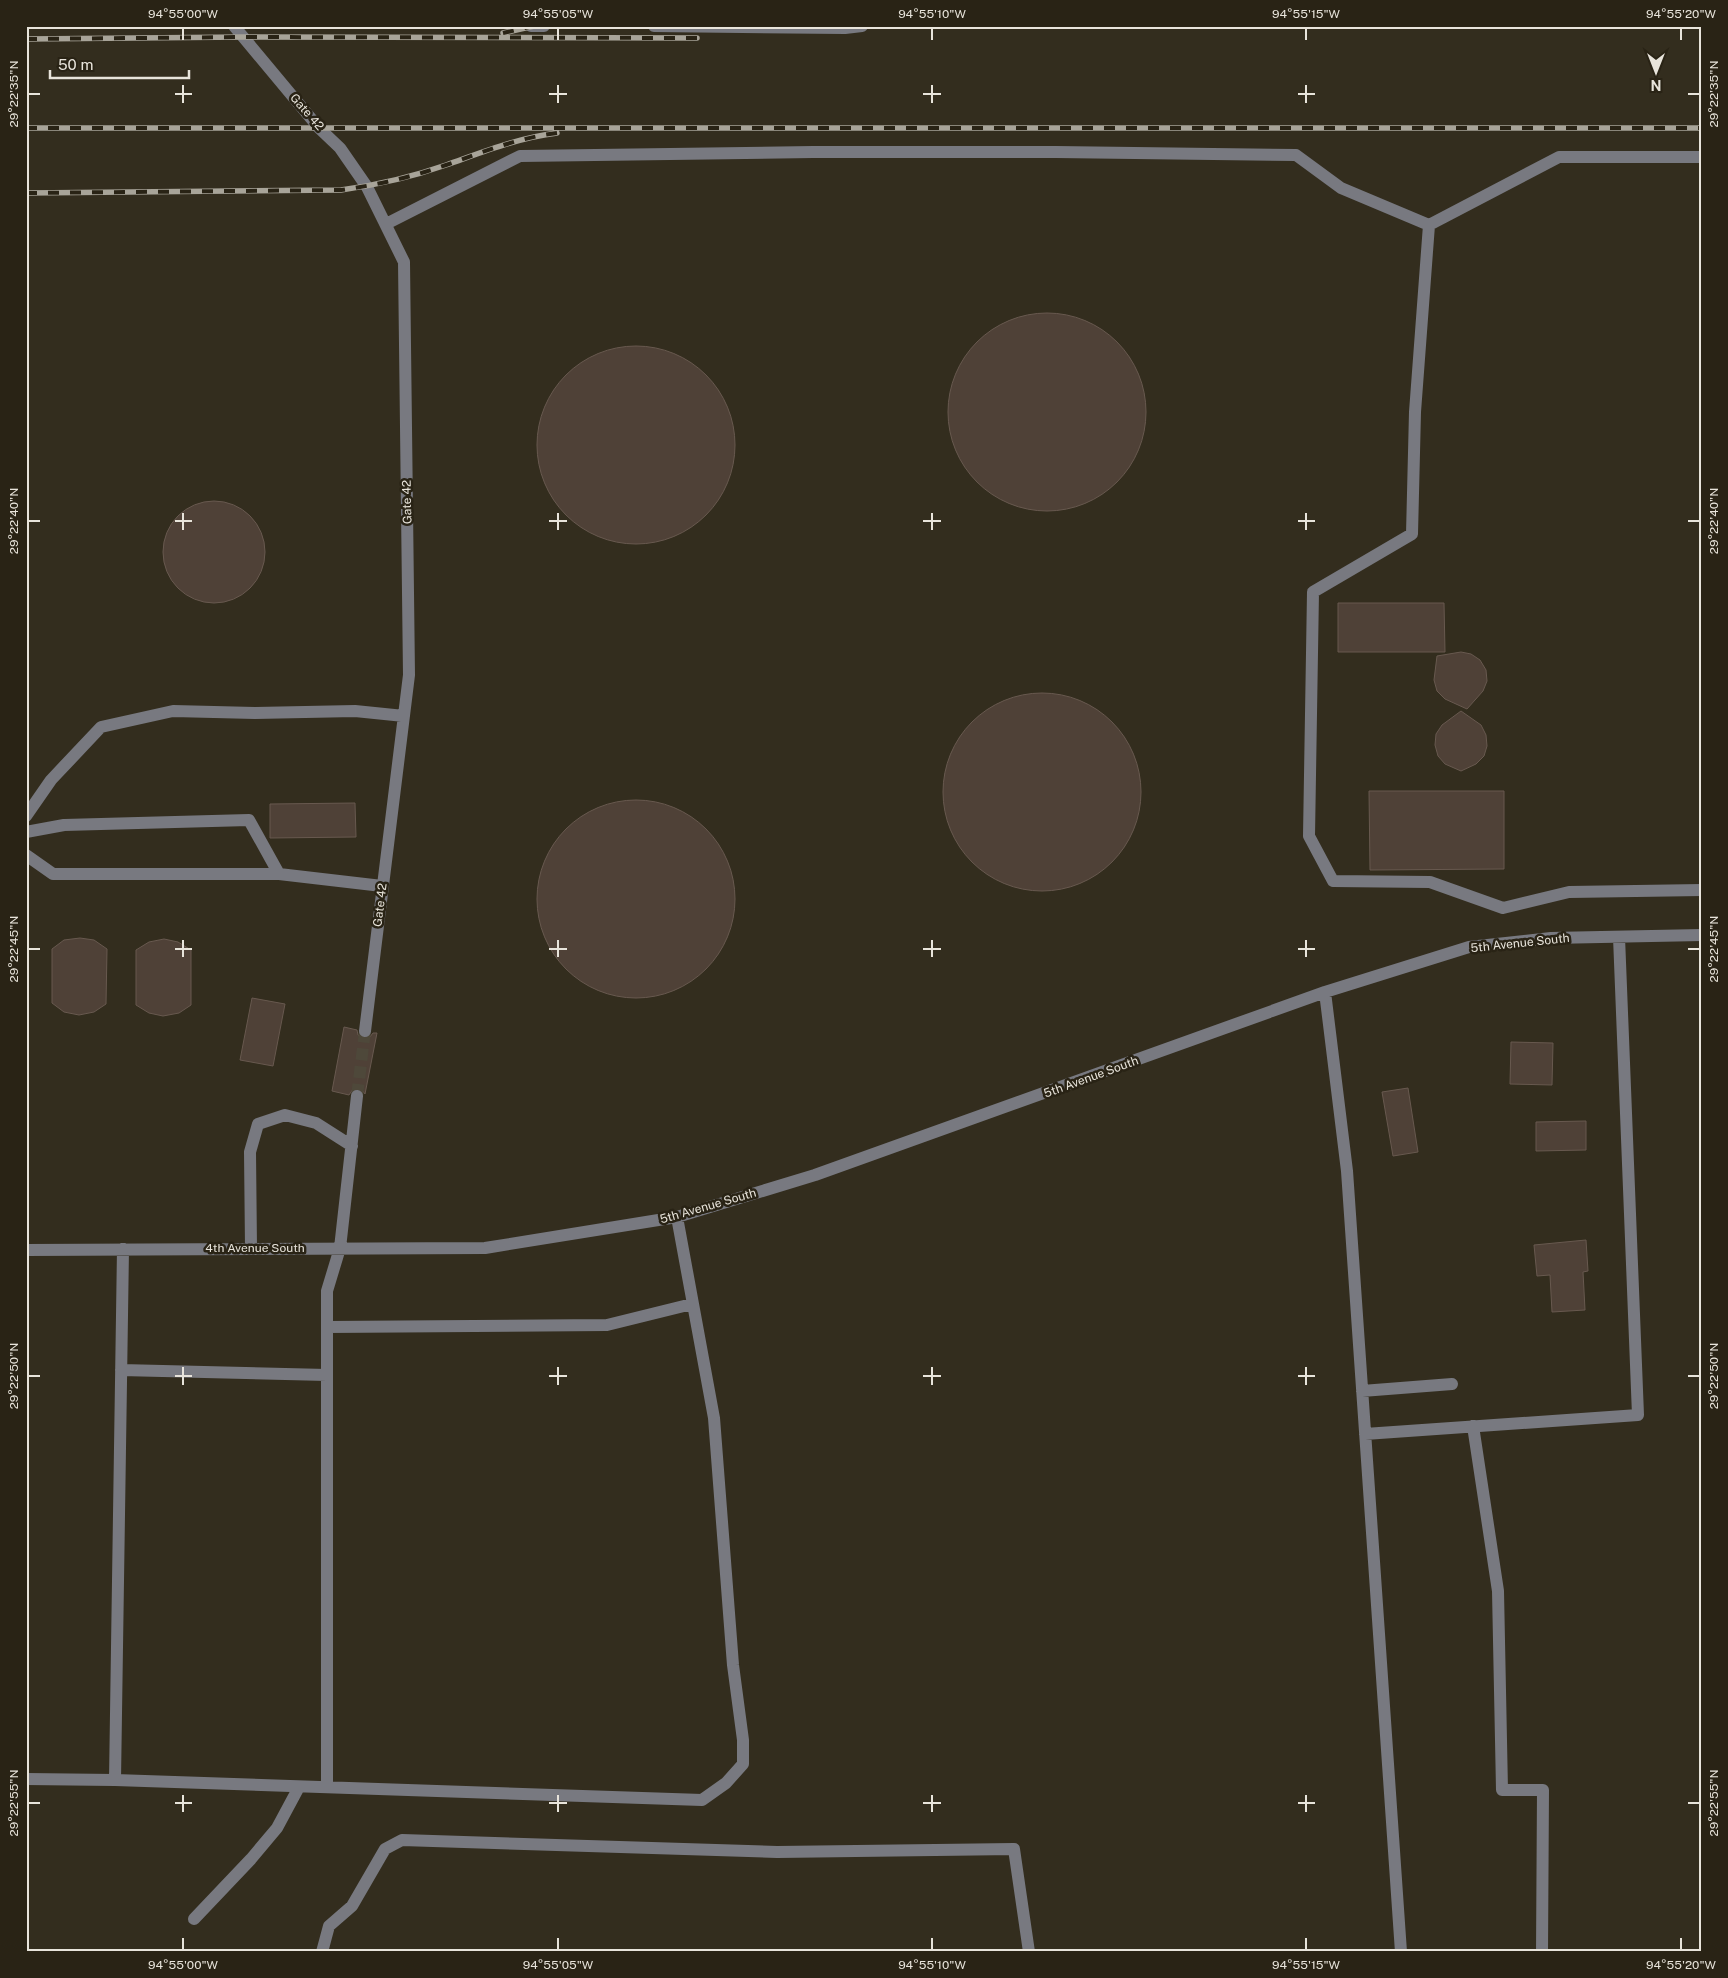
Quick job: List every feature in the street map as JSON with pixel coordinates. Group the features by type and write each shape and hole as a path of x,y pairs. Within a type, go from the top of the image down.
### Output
{"street":[{"name":"Gate 42","path":"234,26 319,128 340,148 367,187 404,262 409,675 382,886 366,1031"},
{"path":"531,26 544,26"},
{"path":"654,26 862,26"},
{"path":"386,224 520,156 813,152 1056,152 1296,155 1341,188 1429,225"},
{"path":"1429,225 1559,157 1702,157"},
{"path":"1429,225 1415,412 1412,534 1313,592 1309,836 1334,881 1430,882 1503,908 1569,892 1702,890"},
{"path":"26,816 51,780 100,727 173,711 255,713 355,711 404,716"},
{"path":"26,832 64,825 249,820 279,874"},
{"path":"26,855 53,874 279,874 382,886"},
{"name":"5th Avenue South","path":"485,1248 677,1217 815,1175 1099,1075 1325,992 1469,947 1551,938 1702,935"},
{"path":"1365,1434 1638,1415 1619,937"},
{"path":"1325,992 1347,1171 1401,1952"},
{"path":"327,1788 327,1292 340,1248 357,1096"},
{"path":"251,1248 250,1152 258,1124 285,1115 316,1123 352,1146"},
{"path":"26,1779 115,1780 702,1800 726,1783 743,1764 743,1740 733,1665 714,1418 677,1217"},
{"name":"4th Avenue South","path":"26,1250 485,1248"},
{"path":"115,1780 123,1249"},
{"path":"327,1327 607,1325 692,1304"},
{"path":"121,1370 327,1376"},
{"path":"1362,1391 1452,1384"},
{"path":"1473,1426 1498,1592 1502,1790 1543,1790 1542,1952"},
{"path":"194,1919 251,1859 277,1828 299,1787"},
{"path":"322,1952 329,1926 352,1906 385,1849 402,1840 777,1852 1014,1849 1029,1952"}],"building":[{"path":"1047,313 1076,317 1094,325 1117,342 1134,365 1142,383 1146,412 1142,441 1134,459 1117,482 1094,499 1076,507 1047,511 1018,507 1000,499 977,482 960,459 952,441 948,412 952,383 960,365 977,342 1000,325 1018,317"},
{"path":"636,346 665,350 683,358 706,375 723,398 731,416 735,445 731,474 723,492 706,515 683,532 665,540 636,544 607,540 589,532 566,515 549,492 541,474 537,445 541,416 549,398 566,375 589,358 607,350"},
{"path":"214,501 224,502 243,509 257,523 264,542 264,562 257,581 243,595 224,602 214,603 204,602 185,595 171,581 164,562 163,552 164,542 171,523 185,509 204,502"},
{"path":"1338,603 1444,603 1445,652 1338,652"},
{"path":"1461,652 1471,654 1480,660 1486,670 1487,681 1483,691 1467,709 1445,699 1437,691 1434,680 1437,656"},
{"path":"1042,693 1071,697 1089,705 1112,722 1129,745 1137,763 1141,792 1137,821 1129,839 1112,862 1089,879 1071,887 1042,891 1013,887 995,879 972,862 955,839 947,821 943,792 947,763 955,745 972,722 995,705 1013,697"},
{"path":"1461,711 1481,725 1486,735 1487,746 1484,756 1476,764 1461,771 1445,764 1438,756 1435,745 1436,734 1442,725"},
{"path":"1369,791 1504,791 1504,869 1370,870"},
{"path":"636,800 665,804 683,812 706,829 723,852 731,870 735,899 731,928 723,946 706,969 683,986 665,994 636,998 607,994 589,986 566,969 549,946 541,928 537,899 541,870 549,852 566,829 589,812 607,804"},
{"path":"355,803 356,837 270,838 270,804"},
{"path":"80,938 94,940 107,949 106,1004 94,1012 79,1015 64,1012 52,1003 52,949 64,940"},
{"path":"164,939 178,942 191,950 191,1005 179,1013 163,1016 149,1013 136,1005 136,950 149,942"},
{"path":"252,998 285,1004 273,1066 240,1060"},
{"path":"344,1027 357,1030 358,1035 364,1039 369,1038 373,1033 377,1033 365,1094 357,1088 353,1089 349,1095 332,1091"},
{"path":"1511,1042 1553,1043 1552,1085 1510,1084"},
{"path":"1408,1088 1418,1152 1393,1156 1382,1092"},
{"path":"1586,1121 1586,1150 1536,1151 1536,1122"},
{"path":"1586,1240 1588,1271 1583,1272 1585,1310 1552,1312 1550,1275 1537,1276 1534,1245"}],"tunnel":[{"path":"357,1096 365,1031"}],"railway":[{"path":"503,33 534,26"},
{"path":"26,39 244,37 697,38"},
{"path":"26,128 1702,128"},
{"path":"26,193 341,190 407,177 514,142 557,133"}]}
